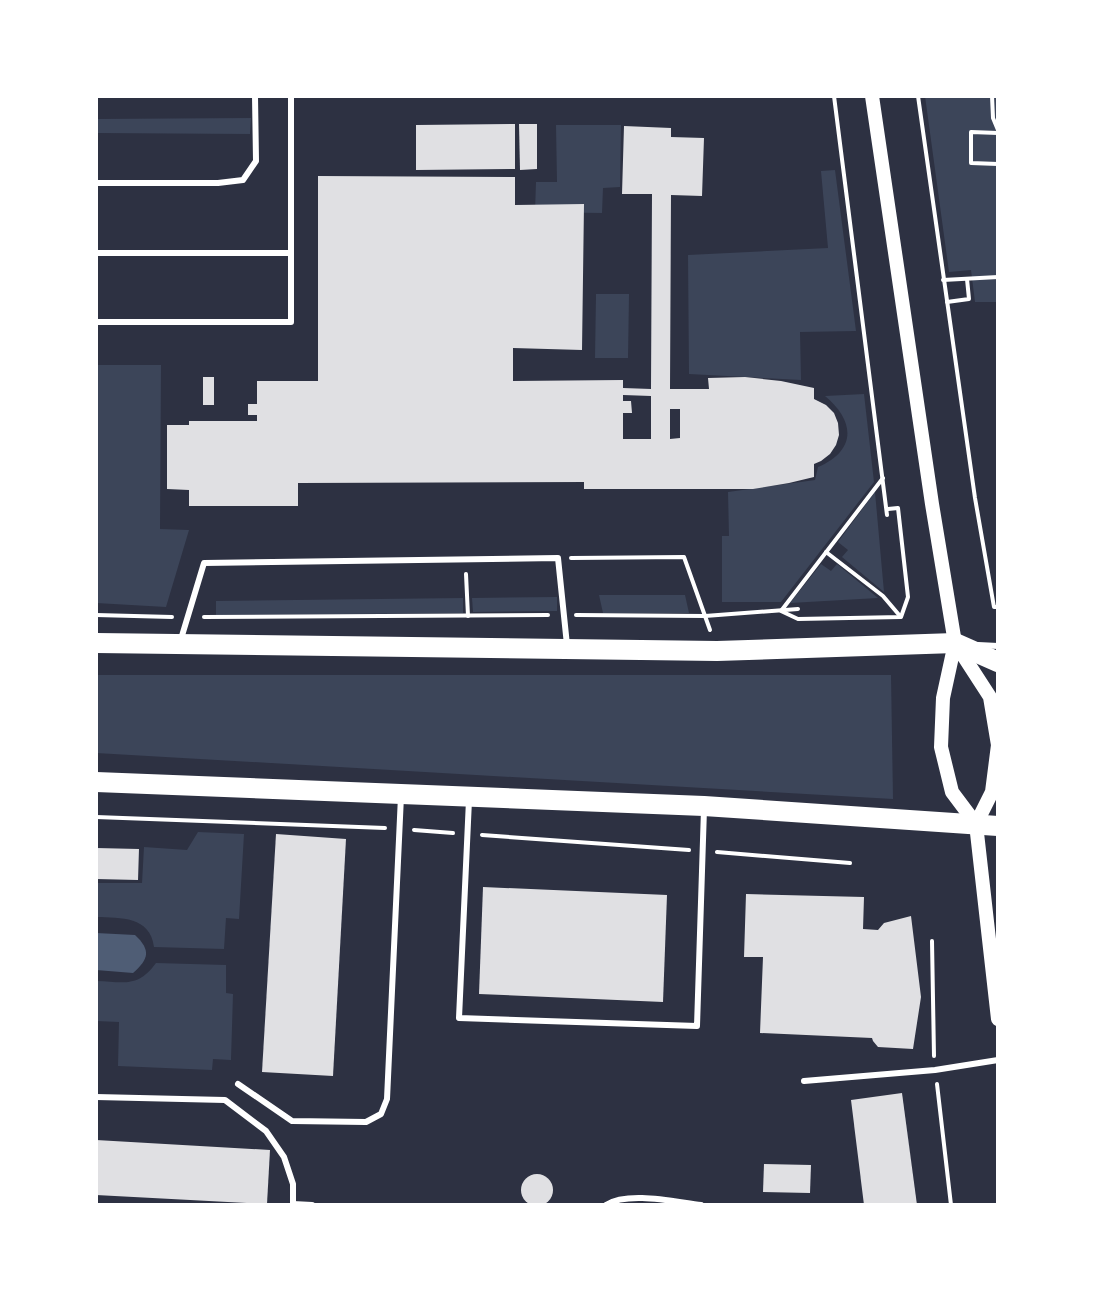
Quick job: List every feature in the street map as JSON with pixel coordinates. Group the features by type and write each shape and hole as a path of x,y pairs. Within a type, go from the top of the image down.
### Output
{"main road":[{"path":"96,643 717,651 955,643 998,662"},
{"path":"96,782 704,806 998,826"}],"street":[{"path":"872,96 955,643 943,698 941,747 952,792 976,824 998,1019"},
{"path":"955,643 990,697 998,745 992,792 976,824"}],"lane":[{"path":"96,183 218,183 243,180 256,161 255,96"},
{"path":"96,322 291,322 291,96"},
{"path":"96,253 291,253"},
{"path":"179,644 204,563 558,558 567,649"},
{"path":"955,643 998,646"},
{"path":"238,1084 292,1121 366,1122 381,1114 387,1099 401,795"},
{"path":"469,796 459,1018 697,1026 704,806"},
{"path":"804,1081 935,1070 998,1060"},
{"path":"96,1097 225,1100 266,1131 284,1157 293,1184 293,1204 312,1205"},
{"path":"606,1205 639,1198 701,1205"}],"path":[{"path":"834,96 887,512 898,508 908,597 901,617"},
{"path":"918,96 975,498 994,607 998,607"},
{"path":"992,96 993,118 998,132 971,132 971,163 998,164"},
{"path":"943,280 998,277"},
{"path":"947,302 969,299 967,279"},
{"path":"781,611 883,478"},
{"path":"826,552 883,596 901,617"},
{"path":"558,558 684,557 717,651"},
{"path":"466,560 468,616"},
{"path":"96,615 705,616 798,609"},
{"path":"781,611 798,619 901,617"},
{"path":"932,941 935,1070 951,1205"}],"shaded area":[{"path":"925,96 998,96 998,302 975,302 971,270 949,272"},
{"path":"251,118 250,134 96,133 96,119"},
{"path":"556,125 621,125 620,187 603,188 602,213 535,212 536,182 557,182"},
{"path":"835,170 856,331 800,332 801,380 689,374 688,255 828,248 821,171"},
{"path":"596,294 629,294 628,358 595,358"},
{"path":"96,365 161,365 160,529 189,530 166,607 96,603"},
{"path":"864,394 874,482 781,602 722,602 722,536 729,536 728,492 815,480 818,467 840,452 847,434 842,415 825,396"},
{"path":"875,492 884,592 842,557 848,550 838,542"},
{"path":"821,564 831,571 837,564 878,598 790,603"},
{"path":"599,595 685,595 689,613 603,613"},
{"path":"557,597 557,611 473,612 472,598"},
{"path":"463,598 463,613 216,615 216,601"},
{"path":"96,675 891,675 893,799 96,753"},
{"path":"198,832 244,834 239,919 226,918 224,949 154,947 147,929 140,924 124,919 96,917 96,883 142,883 144,847 187,850"},
{"path":"96,933 135,935 144,945 145,959 133,973 96,970"},
{"path":"156,963 226,965 226,993 233,994 231,1060 213,1059 212,1070 118,1066 119,1022 96,1021 96,981 130,982 143,976"}],"building":[{"path":"515,124 515,169 416,170 416,125"},
{"path":"519,124 537,124 537,169 520,170"},
{"path":"624,126 671,128 671,137 704,138 702,196 671,195 670,389 709,389 708,378 745,377 814,388 814,399 834,413 839,435 830,454 814,464 814,477 753,489 584,489 584,482 298,483 298,506 189,506 189,490 167,489 167,425 189,425 189,421 257,421 257,415 248,415 248,404 257,404 257,381 318,381 318,176 515,177 515,205 584,204 582,350 513,348 513,381 623,380 623,388 651,389 652,194 622,194","holes":["623,395 651,396 651,439 623,439 623,413 632,413 631,401 623,401","670,409 680,409 680,438 670,439"]},
{"path":"203,377 214,377 214,405 203,405"},
{"path":"276,834 346,839 333,1076 262,1072"},
{"path":"96,848 139,849 138,880 96,879"},
{"path":"483,887 667,895 663,1002 479,994"},
{"path":"746,894 864,897 863,929 878,930 884,923 911,916 921,997 913,1049 878,1047 872,1038 760,1033 763,957 744,957"},
{"path":"902,1093 917,1205 864,1205 851,1100"},
{"path":"96,1140 270,1150 267,1204 96,1195"},
{"path":"764,1164 811,1165 810,1193 763,1192"},
{"path":"537,1174 548,1179 553,1190 548,1201 537,1206 526,1201 521,1190 526,1179"}]}
